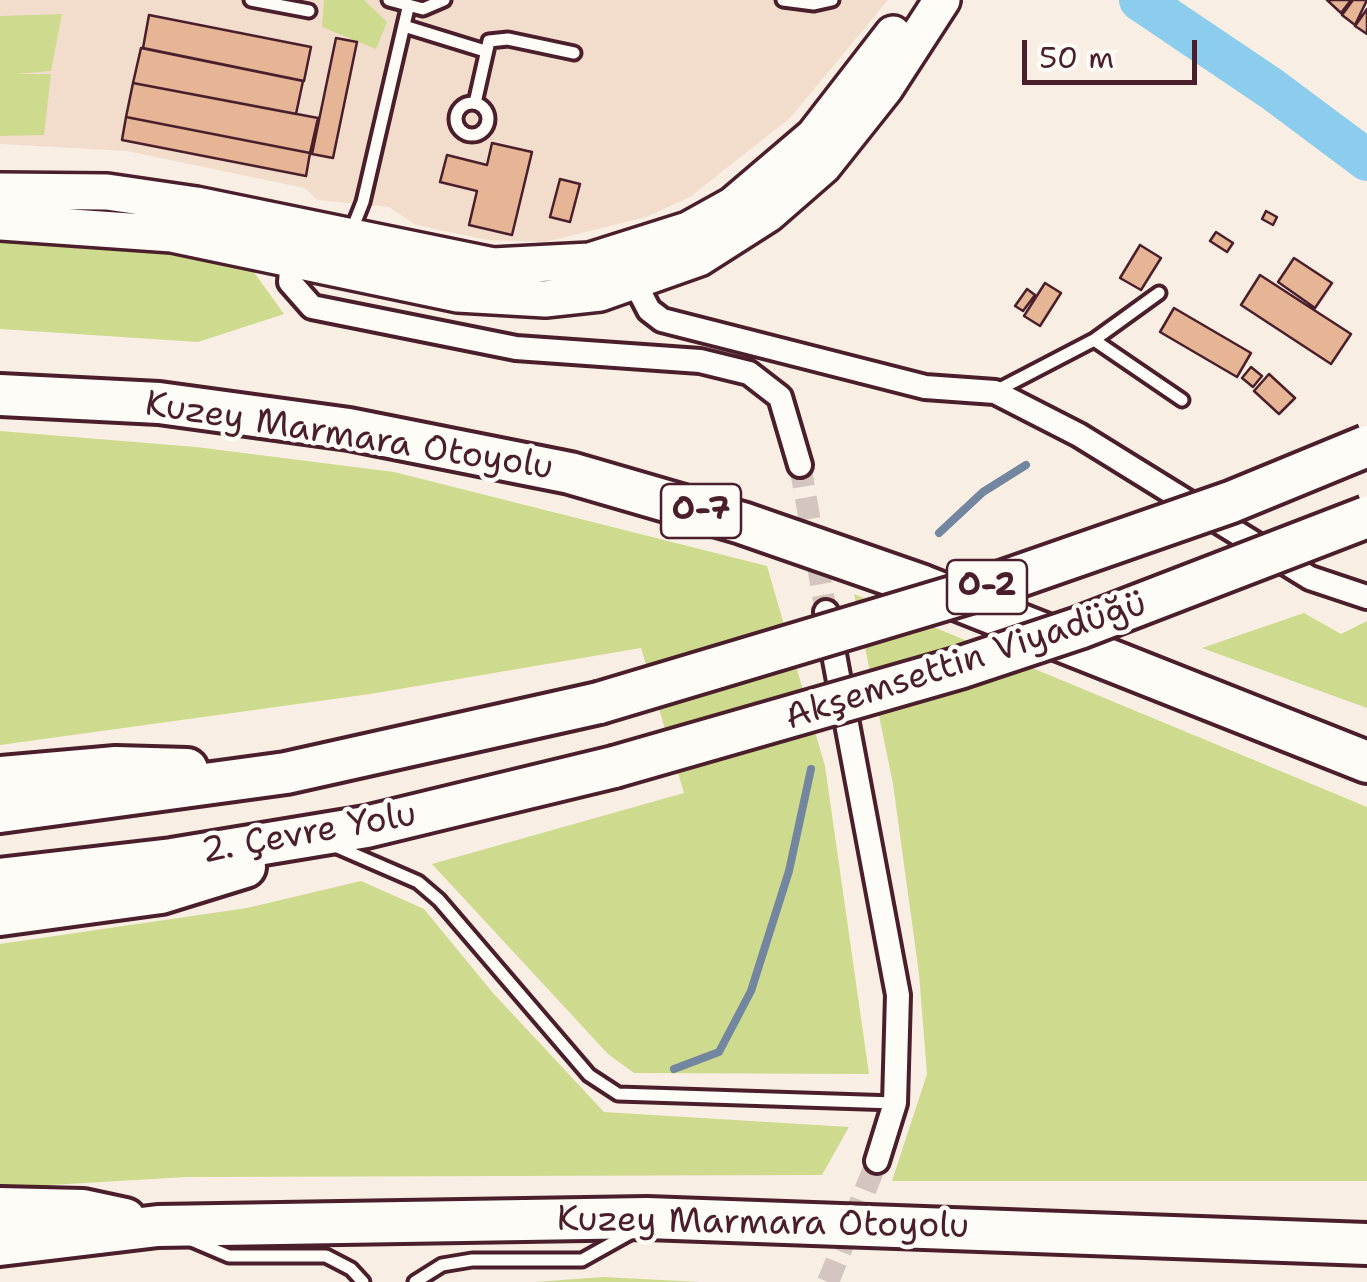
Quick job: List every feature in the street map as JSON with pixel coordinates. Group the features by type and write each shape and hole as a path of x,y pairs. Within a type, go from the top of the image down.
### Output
{"highway":[{"name":"Kuzey Marmara Otoyolu","path":"0,395 159,402 349,429 570,473 742,522 923,586 1367,762"},
{"name":"Akşemsettin Viyadüğü","path":"599,703 1012,579 1231,502 1367,446"},
{"name":"Akşemsettin Viyadüğü","path":"614,767 1062,634 1175,594 1367,516"},
{"name":"2. Çevre Yolu","path":"0,812 286,774 599,703"},
{"path":"0,777 116,767 286,774"},
{"name":"2. Çevre Yolu","path":"0,879 310,837 488,800 614,767"},
{"path":"0,916 161,893 231,874 310,837"},
{"path":"0,1208 83,1210 158,1226"},
{"name":"Kuzey Marmara Otoyolu","path":"158,1226 656,1218 1367,1244"},
{"path":"0,1245 158,1226"}],"main road":[{"path":"345,254 540,266 590,261 688,230 733,205 814,136 859,82 916,0"},
{"path":"0,191 107,192 499,298 600,293 700,258 736,237 823,166 886,88 942,0"},
{"path":"0,222 295,242"}],"street":[{"path":"295,242 290,282 312,307 516,348 700,361 749,373 772,387 789,420 800,464"},
{"path":"636,283 650,310 662,320 924,387 995,392 1078,435 1310,578 1367,597"},
{"path":"772,387 783,374 787,352"},
{"path":"826,612 898,995 895,1103 877,1161"}],"lane":[{"path":"251,0 309,12"},
{"path":"389,0 408,8 424,8 444,0"},
{"path":"783,0 814,4 832,0"},
{"path":"345,254 362,202 408,8"},
{"path":"404,26 485,50"},
{"path":"475,104 489,41 508,39 574,54"},
{"path":"995,392 1094,340 1159,293"},
{"path":"1094,340 1182,400"},
{"path":"310,837 418,882 439,900 589,1075 618,1094 895,1103"},
{"path":"414,1282 442,1265 472,1260 582,1260 656,1218"},
{"path":"158,1226 229,1256 326,1256 351,1269 363,1282"}],"shaded area":[{"path":"0,0 888,0 790,118 690,197 646,217 545,242 488,240 416,225 389,207 318,200 304,188 127,151 0,144"}],"green space":[{"path":"324,0 364,0 387,22 376,49 322,27"},
{"path":"62,14 51,71 16,74 51,74 44,135 0,136 0,16"},
{"path":"0,241 83,244 248,264 284,314 198,342 0,329"},
{"path":"0,431 196,447 394,472 767,566 825,766 869,1074 634,1073 608,1054 432,864 684,793 641,648 370,694 0,745"},
{"path":"854,594 1367,807 1367,1181 892,1181 927,1074 919,974 893,784"},
{"path":"1304,613 1341,634 1367,621 1367,708 1202,648"},
{"path":"361,881 424,909 493,993 604,1112 849,1127 822,1175 186,1177 0,1188 0,944 247,908"},
{"path":"603,1277 700,1282 535,1282"}],"building":[{"path":"1327,0 1351,0 1341,13"},
{"path":"1353,0 1367,0 1355,25 1342,15"},
{"path":"1367,9 1367,34 1355,26"},
{"path":"149,15 311,47 304,81 143,48"},
{"path":"336,38 357,42 333,158 312,154"},
{"path":"141,48 303,81 296,114 133,83"},
{"path":"133,83 318,118 310,153 126,117"},
{"path":"126,117 310,153 306,176 122,140"},
{"path":"492,143 532,152 512,235 469,225 477,191 440,182 447,155 487,165"},
{"path":"560,179 580,184 570,222 550,217"},
{"path":"1266,211 1277,217 1273,225 1262,219"},
{"path":"1216,232 1233,243 1227,252 1210,241"},
{"path":"1140,245 1161,258 1141,290 1120,278"},
{"path":"1294,258 1332,283 1315,308 1278,282"},
{"path":"1260,275 1351,334 1331,364 1241,305"},
{"path":"1045,283 1061,293 1040,326 1024,316"},
{"path":"1027,289 1035,295 1023,311 1015,306"},
{"path":"1174,308 1251,353 1237,377 1160,332"},
{"path":"1251,367 1262,376 1253,387 1242,378"},
{"path":"1269,374 1295,398 1279,414 1254,391"}],"waterway":[{"path":"1140,0 1272,89 1367,160"},
{"path":"939,533 983,492 1026,465"},
{"path":"674,1069 719,1052 751,991 789,871 811,769"}],"tunnel":[{"path":"800,465 826,612"},
{"path":"828,1282 877,1161"}]}
